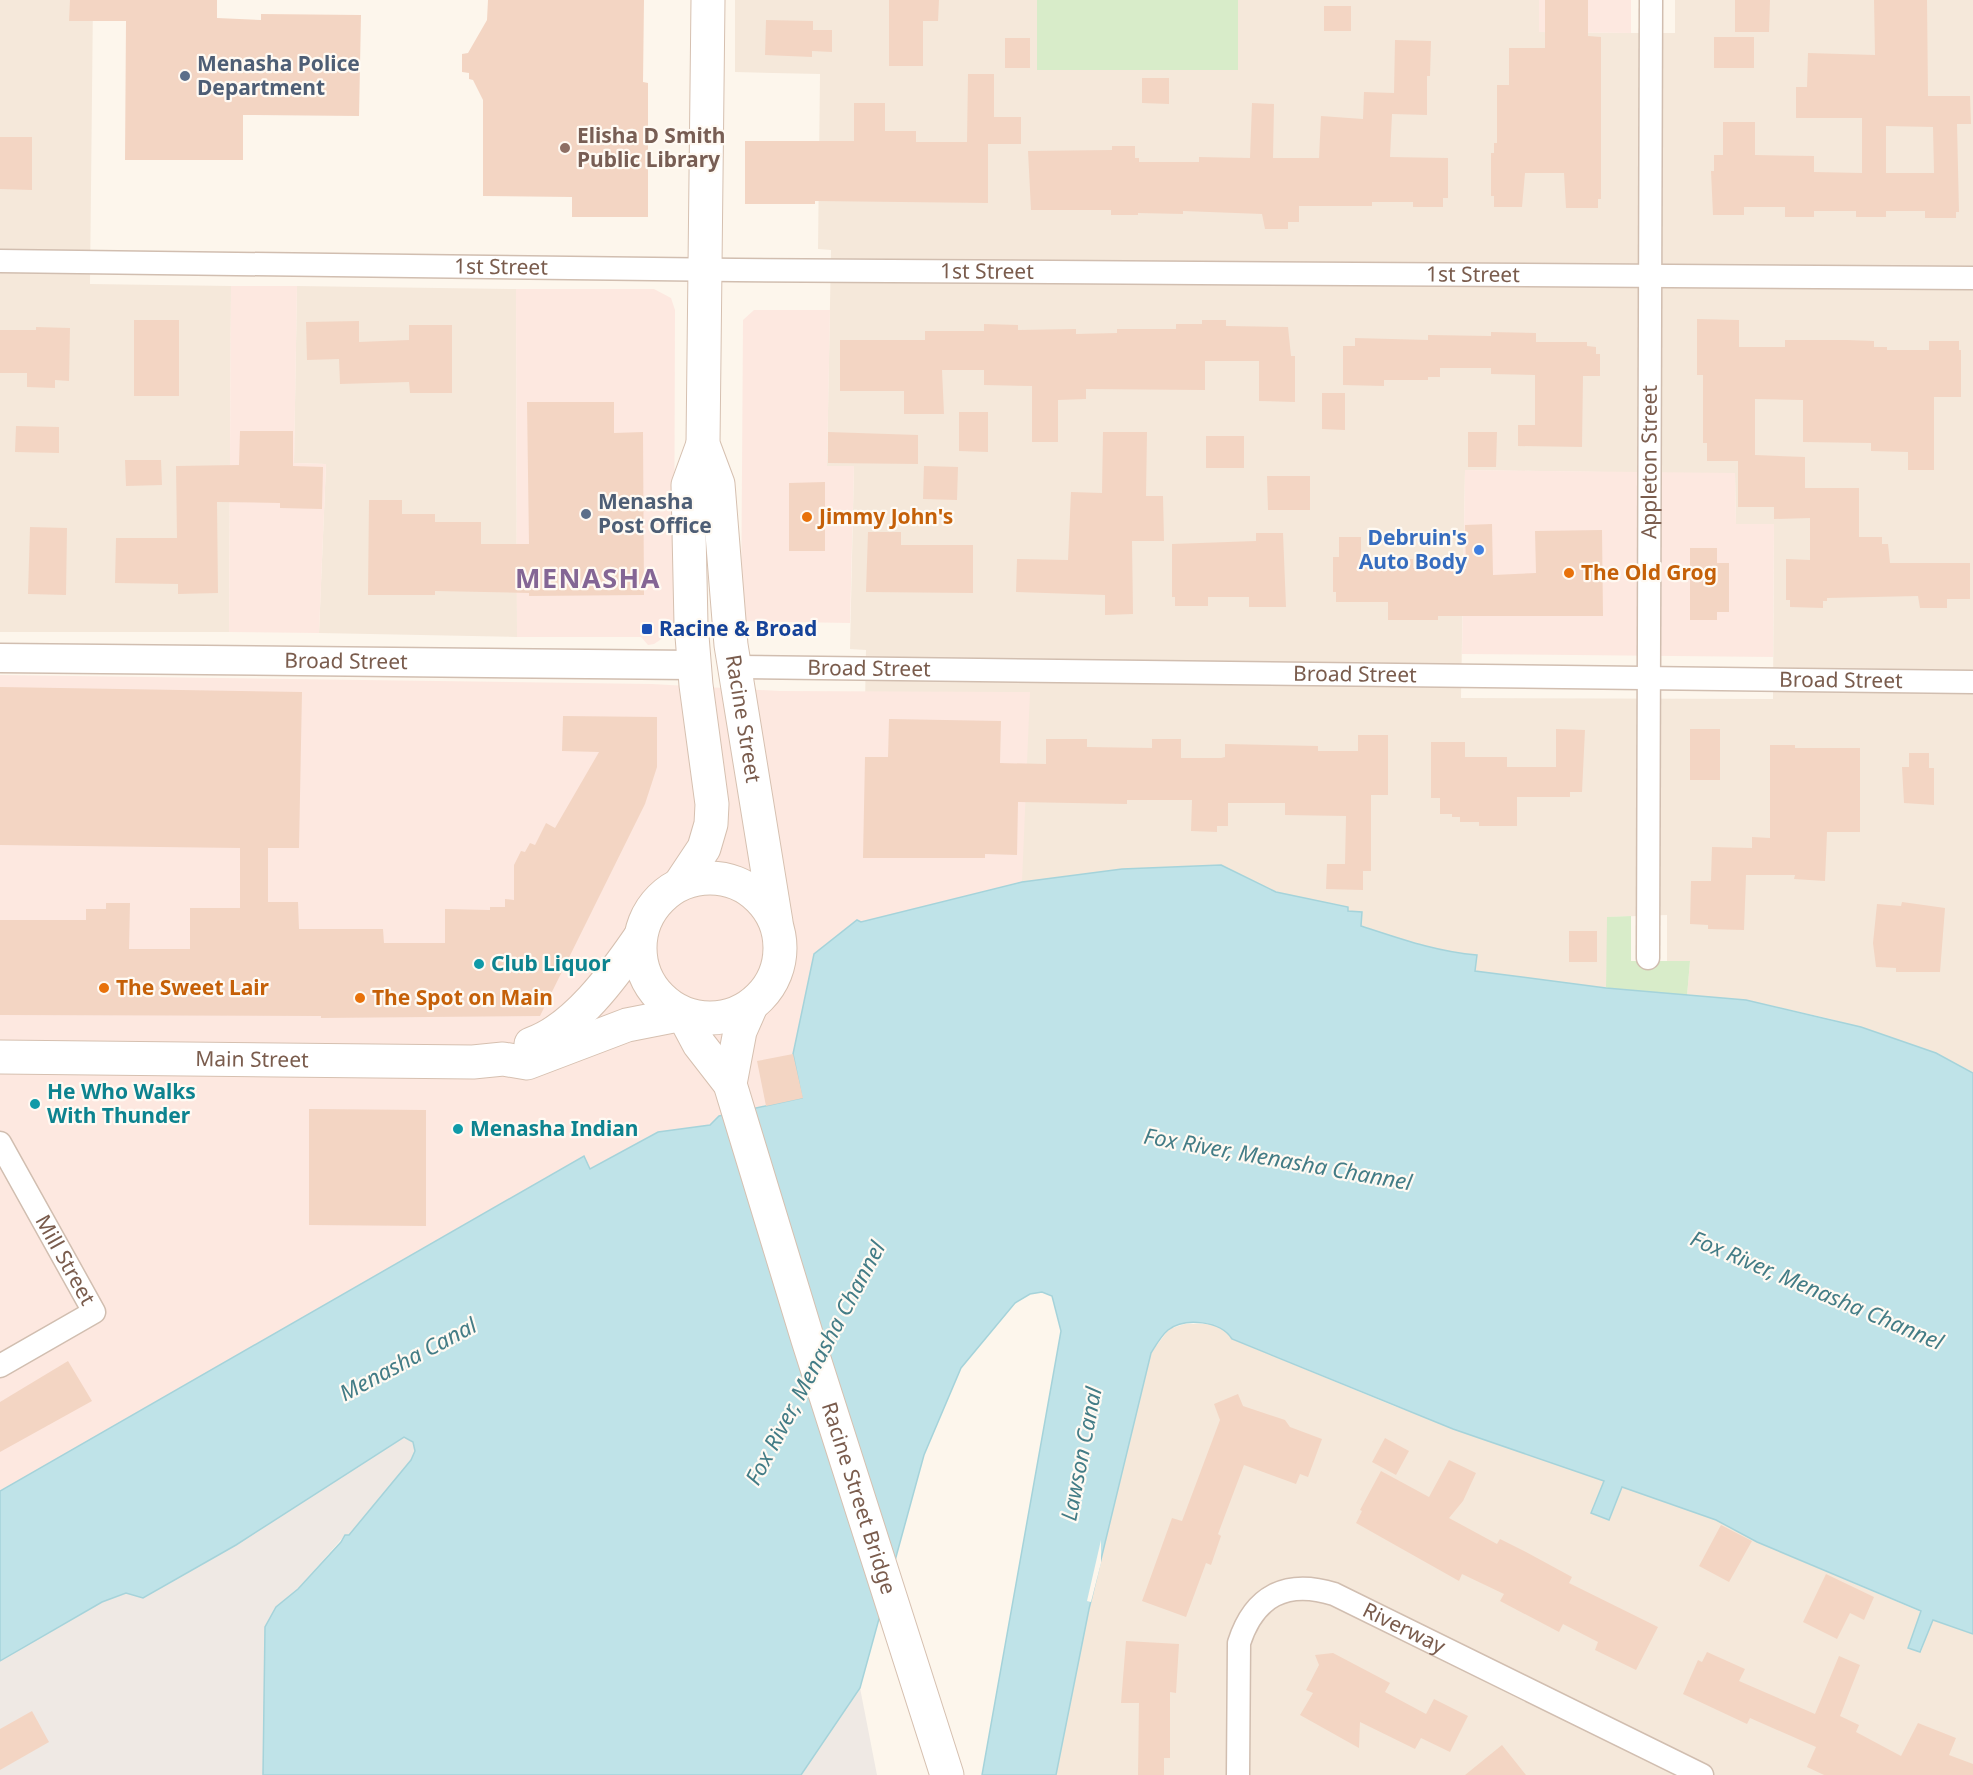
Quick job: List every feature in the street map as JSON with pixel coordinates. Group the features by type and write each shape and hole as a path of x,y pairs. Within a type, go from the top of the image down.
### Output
{"main road":[{"name":"Racine Street","path":"680,884 704,848 711,824 710,778 693,665 688,485 703,444 703,269 708,0"},
{"name":"Racine Street","path":"703,444 718,484 735,667 776,922"},
{"path":"702,878 725,879 747,887 764,902 776,922 781,945 778,968 768,989 751,1006 727,1017 700,1018 683,1014 663,1002 648,983 640,961 640,937 647,915 661,897 680,884 702,878"},
{"name":"Main Street","path":"503,1059 520,1048 543,1040 564,1026 623,961 640,937"},
{"path":"730,1084 740,1031 751,1006"},
{"path":"683,1014 699,1044 730,1084"},
{"name":"Main Street","path":"0,1057 474,1062 503,1059 527,1063 627,1025 683,1014"},
{"name":"Racine Street Bridge","path":"730,1084 808,1340 947,1775"}],"street":[{"name":"Appleton Street","path":"1648,958 1651,0"},
{"name":"1st Street","path":"0,261 703,269 1973,278"},
{"name":"Broad Street","path":"0,658 693,665"},
{"name":"Broad Street","path":"735,667 1973,682"},
{"name":"Mill Street","path":"0,1143 94,1312 0,1366"},
{"name":"Riverway","path":"1238,1775 1239,1643 1245,1624 1257,1607 1274,1594 1293,1588 1314,1587 1334,1594 1661,1765 1702,1775"}],"shaded area":[{"path":"0,0 93,0 90,284 231,286 229,632 0,632"},
{"path":"735,0 1037,0 1037,69 1237,70 1238,0 1539,0 1539,32 1675,33 1675,0 1973,0 1973,1073 1936,1053 1831,1019 1746,1000 1687,996 1690,961 1667,961 1667,915 1608,917 1606,988 1475,971 1477,956 1459,953 1458,955 1361,926 1348,911 1348,907 1276,892 1221,865 1122,869 1022,882 861,922 866,650 850,649 854,466 827,466 831,250 818,249 820,74 735,72","holes":["1465,470 1735,474 1736,524 1774,525 1773,699 1461,698"]},
{"path":"1539,0 1631,0 1631,33 1539,32"},
{"path":"231,286 297,286 294,463 326,464 319,633 229,632"},
{"path":"297,286 516,289 517,637 319,633 326,464 294,463"},
{"path":"516,289 654,289 671,298 675,310 674,624 666,636 654,644 648,645 641,637 517,637"},
{"path":"754,310 830,310 827,466 854,466 850,623 741,621 743,320"},
{"path":"1465,470 1735,473 1736,524 1774,524 1773,657 1462,654"},
{"path":"0,675 652,684 780,691 1030,692 1022,882 861,922 857,920 815,954 803,1098 710,1125 658,1132 590,1169 584,1157 0,1491"},
{"path":"1185,1324 1211,1324 1228,1332 1232,1339 1394,1406 1605,1481 1592,1513 1608,1520 1622,1487 1716,1520 1757,1542 1921,1612 1908,1647 1921,1652 1932,1619 1973,1634 1973,1775 1056,1775 1089,1609 1151,1353 1169,1329"},
{"path":"404,1437 413,1442 415,1451 411,1460 349,1536 345,1535 298,1589 276,1607 263,1775 0,1775 0,1661 102,1602 126,1593 143,1597 236,1545"},
{"path":"860,1688 877,1775 801,1775"}],"green space":[{"path":"1037,0 1238,0 1238,70 1037,70"},
{"path":"1631,916 1631,961 1690,961 1687,996 1606,988 1607,917"}],"water":[{"path":"1221,865 1276,892 1348,907 1348,911 1362,912 1361,926 1433,948 1477,955 1475,971 1606,988 1746,1000 1861,1027 1936,1053 1973,1073 1973,1634 1933,1620 1920,1652 1908,1648 1921,1611 1757,1542 1716,1520 1622,1487 1609,1520 1591,1513 1604,1481 1453,1429 1232,1339 1220,1328 1202,1323 1184,1323 1168,1330 1151,1353 1089,1609 1056,1775 982,1775 1061,1331 1052,1296 1042,1292 1030,1294 1015,1303 961,1368 924,1455 860,1688 801,1775 263,1775 265,1627 276,1607 298,1589 345,1535 349,1535 411,1460 415,1451 413,1442 404,1437 236,1545 143,1598 126,1593 102,1602 0,1661 0,1491 584,1156 590,1169 658,1132 710,1125 719,1116 802,1098 793,1054 814,954 857,920 861,922 1022,882 1122,869"}],"pier":[{"path":"1101,1540 1101,1563 1091,1602 1087,1601"}],"building":[{"path":"70,0 217,0 217,18 261,20 261,14 361,15 359,116 243,115 243,160 125,160 126,21 69,21"},
{"name":"Elisha D Smith Public Library","path":"488,0 644,0 643,82 648,83 648,217 572,217 572,197 483,196 483,100 473,80 469,79 469,73 462,72 462,54 468,53 487,20"},
{"path":"889,0 939,0 938,21 923,21 923,66 889,66"},
{"path":"1545,0 1588,0 1588,36 1601,37 1601,199 1598,199 1598,208 1566,208 1564,173 1525,173 1522,207 1494,207 1494,196 1491,196 1491,153 1494,153 1494,143 1497,143 1497,85 1509,85 1509,48 1545,48"},
{"path":"1735,0 1770,0 1769,32 1735,32"},
{"path":"1874,0 1927,0 1928,96 1970,96 1971,124 1957,124 1959,212 1956,212 1956,218 1925,218 1925,211 1886,211 1886,217 1856,217 1856,211 1814,211 1814,217 1785,217 1785,207 1744,207 1744,215 1713,215 1711,171 1714,171 1714,155 1723,155 1723,122 1755,122 1755,155 1814,156 1814,172 1862,173 1862,118 1796,118 1796,87 1807,87 1808,53 1875,55","holes":["1886,126 1933,127 1934,173 1886,173"]},
{"path":"1324,6 1351,6 1351,31 1324,31"},
{"path":"766,20 813,21 813,30 832,30 832,52 812,51 812,57 765,55"},
{"path":"1714,37 1754,37 1754,68 1714,68"},
{"path":"1005,38 1030,38 1030,68 1005,68"},
{"path":"1395,40 1431,41 1430,76 1427,76 1427,115 1392,114 1390,157 1448,158 1448,198 1443,198 1443,207 1413,207 1413,202 1372,202 1372,206 1299,206 1299,222 1288,222 1288,229 1265,229 1262,214 1183,211 1183,214 1111,215 1111,210 1031,210 1028,151 1112,150 1112,146 1135,146 1135,158 1139,158 1139,162 1199,162 1199,157 1250,158 1252,103 1274,104 1273,158 1319,158 1321,116 1363,119 1364,92 1394,93"},
{"path":"968,74 994,74 994,117 1021,117 1021,144 988,144 988,203 815,201 815,204 745,204 745,141 854,141 854,103 885,103 885,131 916,131 916,142 967,142"},
{"path":"1142,78 1169,78 1169,104 1142,103"},
{"path":"0,137 32,137 32,190 0,189"},
{"path":"1697,319 1739,320 1739,347 1785,347 1785,340 1847,340 1874,341 1874,347 1887,347 1887,350 1929,350 1929,341 1959,341 1961,397 1934,397 1934,470 1908,470 1908,452 1871,451 1871,443 1803,442 1803,400 1755,399 1755,455 1805,457 1805,488 1859,488 1859,537 1882,537 1882,544 1888,544 1890,563 1970,563 1970,599 1947,599 1947,608 1920,608 1918,596 1827,598 1827,601 1823,601 1823,608 1790,607 1790,600 1786,600 1786,559 1810,560 1810,518 1774,519 1774,507 1738,507 1738,461 1707,461 1707,443 1703,443 1703,375 1697,375"},
{"path":"134,320 179,320 179,396 134,396"},
{"path":"1202,320 1226,320 1226,326 1288,327 1291,356 1295,356 1295,402 1259,401 1259,361 1205,361 1205,390 1086,389 1086,399 1058,400 1058,442 1032,442 1032,386 984,385 984,370 942,370 944,414 904,414 904,391 840,391 840,340 925,340 925,331 984,331 984,324 1018,325 1018,330 1076,329 1076,334 1117,333 1117,329 1176,329 1176,324 1202,324"},
{"path":"359,321 359,342 409,340 409,325 452,325 452,393 410,393 409,382 340,384 339,359 307,360 306,322"},
{"path":"36,327 70,328 69,381 55,380 55,388 27,387 27,373 0,373 0,330 36,330"},
{"path":"1491,332 1536,333 1536,342 1587,342 1587,346 1596,347 1596,354 1600,354 1600,376 1583,376 1582,447 1518,446 1518,425 1535,425 1535,375 1491,374 1491,368 1440,368 1440,377 1428,377 1428,380 1384,380 1384,386 1343,385 1343,346 1355,346 1355,338 1428,340 1428,335 1491,336"},
{"path":"1322,393 1345,393 1345,430 1322,429"},
{"name":"Menasha Post Office","path":"527,402 614,402 614,433 643,432 644,595 529,596 529,593 435,591 435,595 368,595 369,500 402,500 402,514 435,514 435,522 481,522 481,544 529,544"},
{"path":"959,412 988,412 988,452 959,451"},
{"path":"16,426 59,427 59,453 15,452"},
{"path":"240,431 293,431 293,466 323,467 322,509 280,508 280,503 217,502 218,593 178,594 178,584 115,583 116,538 177,538 176,466 239,465"},
{"path":"828,432 918,435 918,464 828,463"},
{"path":"1103,432 1147,432 1146,496 1163,496 1164,541 1132,541 1133,614 1105,615 1105,595 1016,592 1017,559 1068,560 1071,492 1102,493"},
{"path":"1468,432 1497,432 1496,467 1468,467"},
{"path":"1206,436 1244,436 1244,468 1206,468"},
{"path":"125,460 161,460 162,485 126,486"},
{"path":"924,466 958,467 957,500 923,499"},
{"path":"1267,476 1310,476 1310,510 1268,510"},
{"name":"Jimmy John's","path":"825,482 825,551 789,551 789,483"},
{"path":"1492,524 1493,575 1536,573 1535,531 1602,530 1603,616 1438,616 1438,620 1388,620 1388,602 1336,602 1336,592 1333,592 1333,557 1339,557 1339,537 1361,537 1361,557 1364,559 1413,559 1413,568 1466,569 1465,525"},
{"path":"30,527 67,528 66,595 28,594"},
{"path":"868,532 901,532 901,545 973,545 973,593 866,592"},
{"path":"1256,533 1283,533 1286,607 1249,607 1249,597 1208,597 1208,606 1175,606 1175,597 1172,597 1172,544 1256,541"},
{"path":"1690,548 1717,548 1717,563 1729,563 1729,612 1717,612 1717,620 1690,620"},
{"path":"0,687 302,692 299,848 268,848 268,902 298,902 299,929 383,929 384,943 445,943 445,909 490,910 490,907 505,907 505,899 514,900 514,865 521,851 525,852 530,843 535,845 546,823 555,828 599,752 562,751 563,716 657,717 657,767 645,804 540,1016 321,1018 321,1016 0,1015 0,920 86,920 86,909 106,909 106,903 130,903 129,949 190,949 190,908 240,908 240,848 0,845"},
{"path":"889,719 1001,721 1000,763 1046,764 1046,739 1087,739 1087,747 1152,748 1152,739 1181,739 1181,758 1221,758 1225,757 1225,744 1318,746 1318,751 1358,751 1358,735 1388,735 1388,795 1371,795 1371,871 1363,871 1363,890 1326,889 1327,864 1345,864 1346,816 1285,815 1285,803 1228,803 1228,826 1217,826 1217,832 1191,831 1192,800 1127,800 1127,804 1018,802 1017,855 985,854 985,858 863,858 865,757 888,757"},
{"path":"1556,729 1585,730 1582,792 1570,792 1570,797 1517,797 1517,826 1479,826 1479,822 1460,822 1460,817 1440,814 1440,798 1431,798 1431,742 1465,742 1465,757 1507,757 1507,767 1556,767"},
{"path":"1690,729 1720,729 1720,780 1690,780"},
{"path":"1770,745 1795,745 1795,748 1860,748 1860,832 1827,832 1825,881 1794,879 1795,875 1746,875 1744,930 1708,929 1708,925 1690,924 1691,881 1711,881 1712,847 1752,848 1752,837 1770,838"},
{"path":"1909,753 1929,753 1929,768 1934,768 1934,805 1904,803 1902,767 1909,767"},
{"path":"1902,902 1945,908 1940,972 1896,972 1896,968 1876,967 1873,943 1877,904 1901,906"},
{"path":"1569,931 1597,931 1597,962 1569,962"},
{"path":"793,1054 803,1098 766,1106 757,1061"},
{"path":"309,1109 426,1110 426,1226 309,1225"},
{"path":"68,1361 92,1401 0,1452 0,1402"},
{"path":"1238,1394 1243,1406 1285,1420 1290,1427 1322,1439 1308,1477 1300,1474 1296,1484 1244,1465 1218,1534 1221,1536 1211,1565 1206,1563 1186,1617 1142,1601 1172,1518 1182,1521 1220,1420 1214,1404"},
{"path":"1385,1438 1409,1451 1396,1475 1372,1462"},
{"path":"1449,1460 1476,1473 1463,1501 1449,1518 1497,1544 1500,1539 1526,1552 1572,1577 1569,1583 1658,1627 1636,1670 1595,1650 1598,1642 1563,1624 1559,1632 1500,1601 1504,1594 1462,1574 1459,1581 1356,1523 1362,1511 1360,1510 1381,1471 1429,1497"},
{"path":"1721,1525 1752,1541 1729,1582 1699,1566"},
{"path":"1826,1574 1874,1597 1864,1620 1850,1613 1837,1639 1803,1622"},
{"path":"1126,1641 1179,1644 1176,1693 1170,1692 1170,1758 1164,1758 1164,1775 1138,1775 1139,1703 1121,1703"},
{"path":"1707,1652 1745,1669 1739,1681 1815,1714 1839,1656 1860,1665 1840,1716 1859,1725 1856,1732 1901,1756 1918,1723 1956,1738 1949,1755 1973,1764 1973,1775 1824,1775 1807,1767 1816,1747 1750,1718 1747,1724 1683,1694 1698,1660 1702,1662"},
{"path":"1333,1653 1390,1683 1385,1692 1426,1714 1434,1699 1468,1716 1450,1752 1421,1738 1415,1749 1360,1722 1359,1748 1300,1715 1313,1693 1306,1690 1319,1665 1315,1655"},
{"path":"32,1711 49,1742 0,1770 0,1729"},
{"path":"1502,1745 1526,1775 1465,1775"}],"place":[{"name":"Menasha Police Department","path":"185,76"},
{"name":"Elisha D Smith Public Library","path":"565,148"},
{"name":"Menasha Post Office","path":"586,514"},
{"name":"Jimmy John's","path":"807,517"},
{"name":"Debruin's Auto Body","path":"1479,550"},
{"name":"The Old Grog","path":"1569,573"},
{"name":"Racine & Broad","path":"647,629"},
{"name":"Club Liquor","path":"479,964"},
{"name":"The Sweet Lair","path":"104,988"},
{"name":"The Spot on Main","path":"360,998"},
{"name":"He Who Walks With Thunder","path":"35,1104"},
{"name":"Menasha Indian","path":"458,1129"}],"district":[{"name":"MENASHA","path":"588,579"}],"water label":[{"name":"Fox River, Menasha Channel","path":"1278,1159"},
{"name":"Fox River, Menasha Channel","path":"1817,1290"},
{"name":"Menasha Canal","path":"408,1359"},
{"name":"Fox River, Menasha Channel","path":"815,1363"},
{"name":"Lawson Canal","path":"1081,1454"}]}
